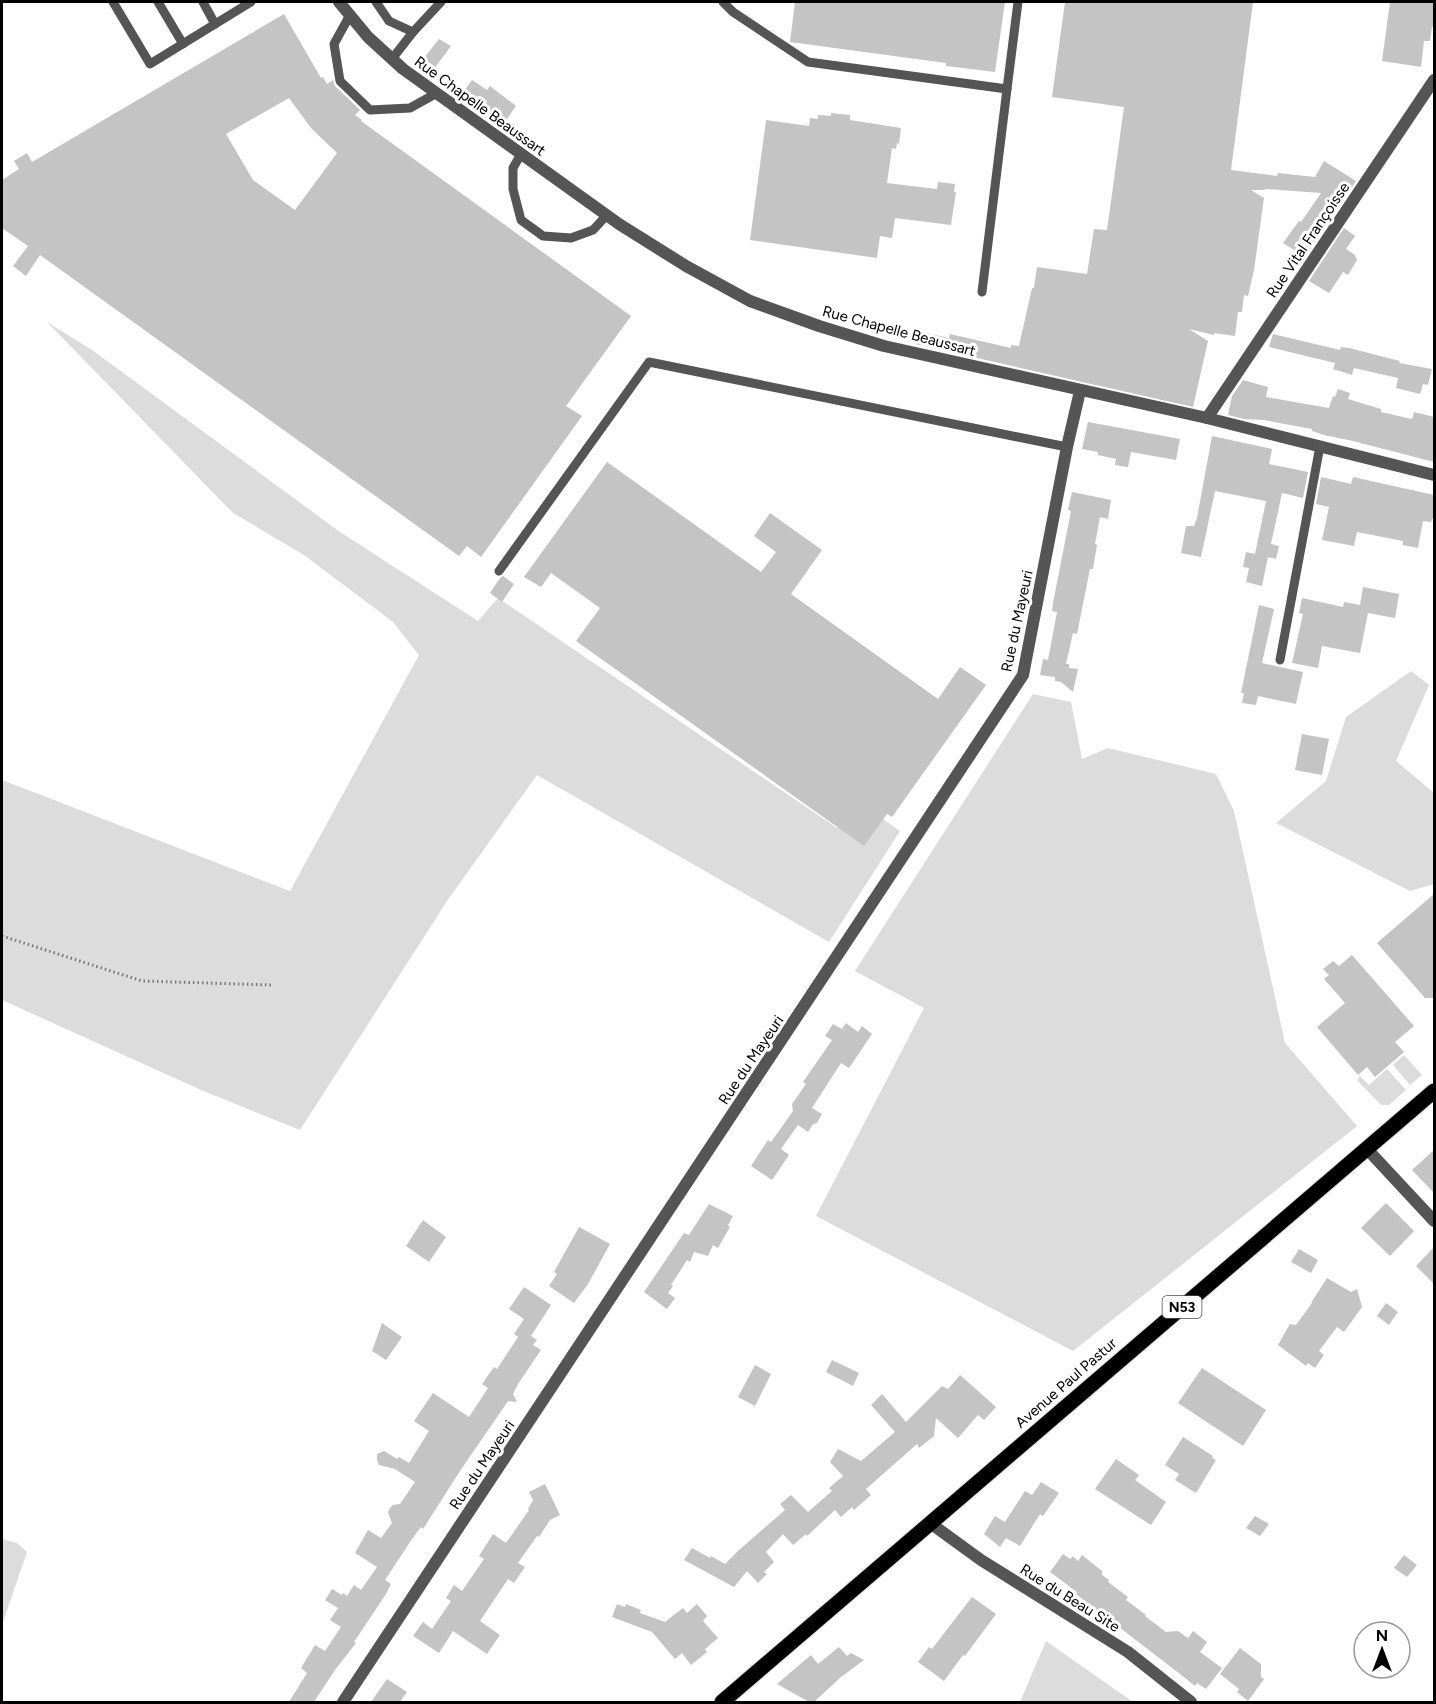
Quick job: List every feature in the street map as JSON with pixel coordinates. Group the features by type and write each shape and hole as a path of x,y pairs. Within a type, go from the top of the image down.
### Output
{"main road":[{"name":"Avenue Paul Pastur","path":"722,1702 1434,1091"}],"street":[{"name":"Rue Chapelle Beaussart","path":"339,2 368,37 403,69 607,215 686,266 750,301 819,326 885,346 1207,418 1434,475"},
{"name":"Rue Vital Françoisse","path":"1207,418 1434,80"},
{"name":"Rue du Mayeuri","path":"343,1702 1023,675 1080,391"},
{"path":"1367,1149 1434,1221"},
{"name":"Rue du Beau Site","path":"930,1523 981,1560 1128,1652 1191,1702"}],"lane":[{"path":"113,2 150,64 250,2"},
{"path":"158,2 183,44"},
{"path":"203,2 215,24"},
{"path":"392,59 441,2"},
{"path":"723,2 734,12 808,62 1007,88"},
{"path":"982,292 1018,2"},
{"path":"382,4 389,21 413,32"},
{"path":"350,15 334,44 340,81 370,110 410,108 437,93"},
{"path":"521,153 513,168 513,189 521,220 543,236 571,238 593,230 607,215"},
{"path":"499,570 649,362 1067,447"},
{"path":"1280,660 1320,446"}],"path":[{"path":"2,936 142,981 271,985"}],"shaded area":[{"path":"47,322 92,350 340,532 478,621 498,598 837,828 858,802 900,831 829,942 537,775 447,901 300,1130 201,1090 2,1000 2,780 290,891 419,655 393,622 304,555 233,513"},
{"path":"1411,671 1429,685 1396,761 1434,793 1434,884 1410,891 1276,823 1326,781 1346,717"},
{"path":"1033,694 1071,702 1082,759 1108,748 1216,774 1234,811 1285,1043 1357,1126 1073,1351 816,1216 924,1008 855,971"},
{"path":"1404,1055 1422,1075 1410,1085 1393,1065"},
{"path":"1387,1069 1406,1090 1389,1105 1381,1105 1357,1080 1360,1076 1369,1085"},
{"path":"2,1539 17,1543 27,1552 2,1625"},
{"path":"1046,1641 1133,1702 1020,1702"}],"building":[{"path":"795,2 1005,2 995,72 946,66 946,63 790,42"},
{"path":"1065,2 1253,2 1231,170 1277,176 1278,173 1315,177 1324,161 1356,181 1305,257 1283,243 1321,193 1251,190 1264,198 1248,296 1244,295 1242,312 1238,312 1235,336 1214,333 1214,335 1189,329 1208,341 1193,407 915,344 918,331 949,338 950,334 1011,348 1011,345 1019,346 1037,267 1087,274 1094,229 1107,230 1124,107 1052,97"},
{"path":"1390,2 1434,2 1434,27 1432,27 1430,41 1424,41 1421,67 1382,61"},
{"path":"284,14 321,78 323,77 327,84 333,80 335,86 360,110 355,115 361,121 631,316 566,406 582,416 481,557 467,546 459,556 40,255 26,276 13,266 28,246 2,228 2,180 19,169 14,161 27,153 32,162","holes":["289,98 311,128 337,153 295,210 253,180 226,134"]},
{"path":"439,39 451,46 428,77 416,68"},
{"path":"472,80 487,90 490,86 516,106 500,129 459,98"},
{"path":"831,113 850,115 850,120 901,128 899,144 897,143 896,149 892,148 887,183 937,189 938,182 955,184 951,225 895,218 892,238 880,236 877,258 750,240 766,120 809,126 810,118 818,119 818,115 831,116"},
{"path":"1344,228 1355,236 1346,249 1355,255 1357,260 1348,275 1343,272 1329,293 1309,281"},
{"path":"1273,334 1340,350 1341,347 1349,348 1400,361 1399,363 1432,369 1428,385 1423,384 1420,394 1396,388 1398,378 1354,368 1352,375 1333,369 1335,363 1269,347"},
{"path":"1243,380 1268,387 1266,397 1329,408 1338,389 1350,393 1348,399 1381,409 1381,412 1412,419 1414,412 1434,417 1434,462 1324,435 1312,429 1228,415 1232,396"},
{"path":"1088,422 1180,439 1176,460 1131,452 1128,467 1115,465 1116,459 1082,449"},
{"path":"1212,436 1272,449 1269,464 1308,472 1303,498 1282,493 1271,544 1279,546 1276,559 1268,557 1262,586 1246,582 1249,568 1243,567 1246,552 1255,554 1266,501 1215,491 1201,557 1181,553 1186,526 1194,526 1197,518"},
{"path":"607,462 761,572 776,552 754,536 770,513 822,550 791,594 938,699 960,667 986,685 892,817 887,814 864,846 576,641 600,608 551,573 541,587 524,577"},
{"path":"1321,477 1351,484 1353,477 1434,495 1434,519 1431,522 1423,521 1418,548 1403,545 1403,541 1357,532 1354,546 1322,540 1329,507 1316,504"},
{"path":"1072,492 1111,500 1108,519 1100,517 1093,569 1090,569 1077,634 1073,633 1066,664 1069,664 1069,668 1078,669 1073,692 1061,682 1055,681 1055,677 1040,675 1043,659 1048,660 1057,612 1052,611 1053,603 1071,511 1068,510"},
{"path":"503,576 514,584 502,602 490,593"},
{"path":"1363,587 1399,594 1395,618 1368,613 1360,653 1322,646 1318,668 1292,663 1303,614 1299,613 1302,598 1343,607 1344,602 1360,605"},
{"path":"1259,605 1274,609 1262,663 1303,672 1296,704 1258,696 1256,705 1242,703 1244,693 1241,693"},
{"path":"1302,734 1329,739 1322,775 1295,770"},
{"path":"1434,894 1434,998 1425,998 1377,943"},
{"path":"1352,955 1414,1026 1395,1042 1404,1052 1375,1077 1367,1067 1358,1075 1317,1027 1345,1003 1324,979 1329,975 1323,969 1333,961 1339,966"},
{"path":"846,1023 858,1032 862,1026 872,1034 849,1068 841,1063 812,1108 822,1114 817,1123 813,1124 808,1132 798,1125 781,1149 789,1155 772,1180 751,1166 768,1140 771,1142 793,1111 792,1104 806,1084 803,1082 832,1040 825,1036 833,1024 842,1029"},
{"path":"1434,1150 1434,1193 1412,1170"},
{"path":"1386,1203 1414,1231 1390,1256 1361,1228"},
{"path":"709,1204 733,1216 728,1225 730,1227 718,1248 713,1245 708,1256 694,1252 690,1262 687,1260 671,1285 673,1286 668,1293 675,1298 667,1309 644,1292 684,1233 689,1235"},
{"path":"423,1220 446,1237 429,1262 406,1246"},
{"path":"579,1227 610,1244 588,1284 574,1303 549,1286 557,1274 554,1272"},
{"path":"1434,1247 1434,1284 1416,1266"},
{"path":"1299,1249 1318,1260 1311,1273 1291,1262"},
{"path":"1327,1278 1351,1292 1357,1289 1362,1307 1344,1332 1337,1327 1319,1351 1324,1355 1315,1368 1308,1363 1306,1366 1278,1345 1290,1324 1296,1325"},
{"path":"524,1287 551,1305 531,1336 537,1340 533,1345 541,1350 513,1394 517,1402 508,1401 423,1529 421,1527 412,1539 385,1580 391,1584 386,1594 354,1642 356,1643 314,1702 289,1702 307,1673 301,1668 315,1645 325,1651 341,1627 330,1620 338,1608 325,1600 332,1589 347,1596 354,1585 361,1590 377,1567 355,1553 368,1530 381,1538 392,1523 388,1512 390,1508 400,1504 415,1482 395,1469 379,1465 377,1454 384,1451 409,1463 429,1431 414,1421 433,1393 469,1417 488,1388 482,1384 494,1367 497,1369 518,1337 514,1334 524,1319 509,1309"},
{"path":"1386,1303 1398,1312 1389,1325 1377,1316"},
{"path":"382,1323 402,1337 386,1360 372,1351"},
{"path":"832,1360 859,1373 853,1386 826,1372"},
{"path":"755,1365 771,1374 755,1406 738,1397"},
{"path":"1202,1368 1266,1410 1243,1446 1178,1403"},
{"path":"960,1375 996,1407 984,1420 978,1415 958,1438 936,1418 934,1436 919,1448 917,1444 866,1489 871,1495 854,1510 852,1507 841,1517 835,1510 807,1536 806,1534 793,1545 783,1534 766,1552 774,1562 764,1572 767,1574 758,1583 747,1571 734,1587 684,1560 692,1548 725,1564 785,1510 780,1504 791,1495 808,1512 832,1491 829,1488 843,1476 830,1462 838,1449 861,1461 895,1432 871,1405 882,1394 906,1422 942,1386 948,1389"},
{"path":"1183,1437 1216,1460 1196,1493 1175,1480 1179,1474 1165,1465"},
{"path":"1116,1459 1139,1475 1135,1480 1166,1502 1151,1525 1095,1489"},
{"path":"1041,1482 1059,1493 1043,1516 1040,1514 1020,1546 1006,1538 1000,1547 984,1534 995,1516 1005,1522 1025,1491 1032,1495"},
{"path":"545,1484 560,1515 550,1520 539,1537 537,1536 518,1563 525,1567 514,1583 508,1579 480,1621 500,1635 487,1654 453,1631 439,1653 413,1636 423,1622 432,1629 451,1601 446,1598 454,1585 462,1591 484,1559 479,1556 493,1534 506,1543 529,1510 533,1500 529,1492"},
{"path":"1255,1516 1269,1524 1260,1536 1246,1528"},
{"path":"1063,1554 1070,1559 1073,1556 1078,1561 1082,1555 1102,1571 1102,1575 1109,1580 1108,1582 1128,1597 1126,1600 1166,1632 1178,1631 1188,1638 1193,1631 1207,1642 1200,1652 1222,1668 1206,1689 1197,1683 1195,1686 1050,1572"},
{"path":"1404,1555 1417,1565 1407,1577 1394,1568"},
{"path":"972,1597 996,1614 944,1681 918,1662 929,1647 932,1649"},
{"path":"617,1604 625,1607 626,1604 641,1610 640,1613 665,1622 683,1608 687,1613 697,1604 707,1616 703,1621 718,1638 705,1649 707,1652 691,1665 682,1653 675,1659 652,1632 612,1617"},
{"path":"839,1647 847,1656 851,1653 864,1660 814,1702 809,1702 777,1684 811,1655 818,1664"},
{"path":"1240,1648 1261,1664 1261,1677 1264,1679 1248,1701 1237,1692 1239,1689 1220,1674"},
{"path":"387,1679 407,1692 400,1702 371,1702"}]}
